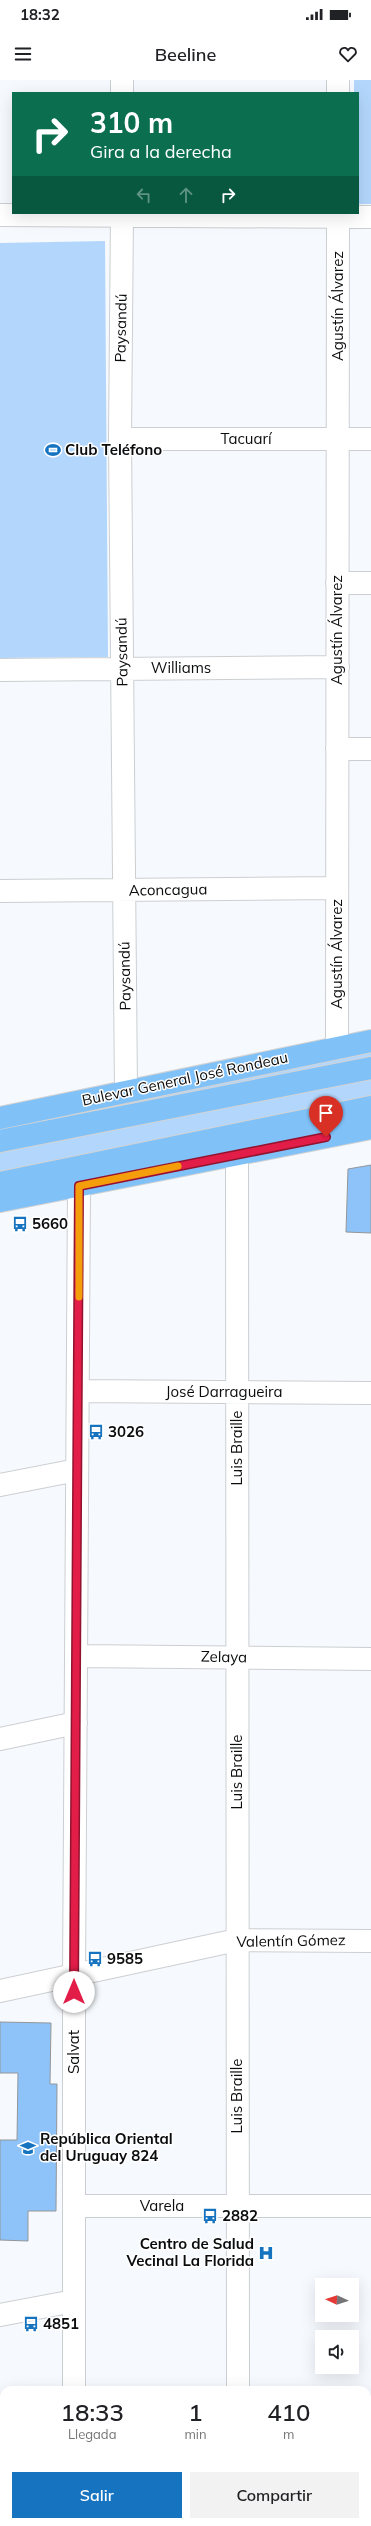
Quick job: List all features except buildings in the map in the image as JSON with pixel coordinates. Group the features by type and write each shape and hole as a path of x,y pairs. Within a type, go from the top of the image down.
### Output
{"main road":[{"name":"Bulevar General José Rondeau","path":"0,1118 371,1041"},
{"name":"Bulevar General José Rondeau","path":"0,1141 371,1068"},
{"path":"57,1105 215,1099"},
{"path":"0,1183 371,1107"},
{"path":"0,1201 371,1128"}],"street":[{"path":"122,80 122,92"},
{"path":"338,80 338,92"},
{"name":"Paysandú","path":"122,214 120,439 126,1091"},
{"path":"0,215 338,215 371,217"},
{"name":"Agustín Álvarez","path":"337,1048 338,215"},
{"name":"Tacuarí","path":"120,439 371,439"},
{"path":"337,583 371,583"},
{"name":"Williams","path":"0,670 338,667"},
{"path":"337,749 371,749"},
{"name":"Aconcagua","path":"0,890 337,888"},
{"name":"Luis Braille","path":"237,1155 238,2386"},
{"name":"Salvat","path":"74,2386 74,1977 79,1186"},
{"name":"José Darragueira","path":"78,1391 371,1393"},
{"path":"0,1485 77,1470"},
{"name":"Zelaya","path":"76,1656 371,1659"},
{"path":"0,1739 76,1723"},
{"name":"Valentín Gómez","path":"0,1991 74,1977 238,1940 371,1941"},
{"name":"Varela","path":"74,2206 371,2206"},
{"path":"0,2315 74,2300"}],"shaded area":[{"path":"354,80 371,80 371,204 359,204 359,92 354,92"},
{"name":"Club Teléfono","path":"105,241 108,657 0,658 0,243"},
{"path":"371,1041 371,1128 0,1201 0,1118"}],"slow traffic":[{"path":"79,1297 79,1186 178,1166"}],"place":[{"name":"Club Teléfono","path":"53,450"},
{"name":"5660","path":"20,1224"},
{"name":"3026","path":"96,1432"},
{"name":"9585","path":"95,1959"},
{"name":"República Oriental del Uruguay 824","path":"28,2148"},
{"name":"2882","path":"210,2216"},
{"name":"Centro de Salud Vecinal La Florida","path":"266,2253"},
{"name":"4851","path":"31,2324"}],"route":[{"path":"74,1992 79,1186 326,1137"}]}
